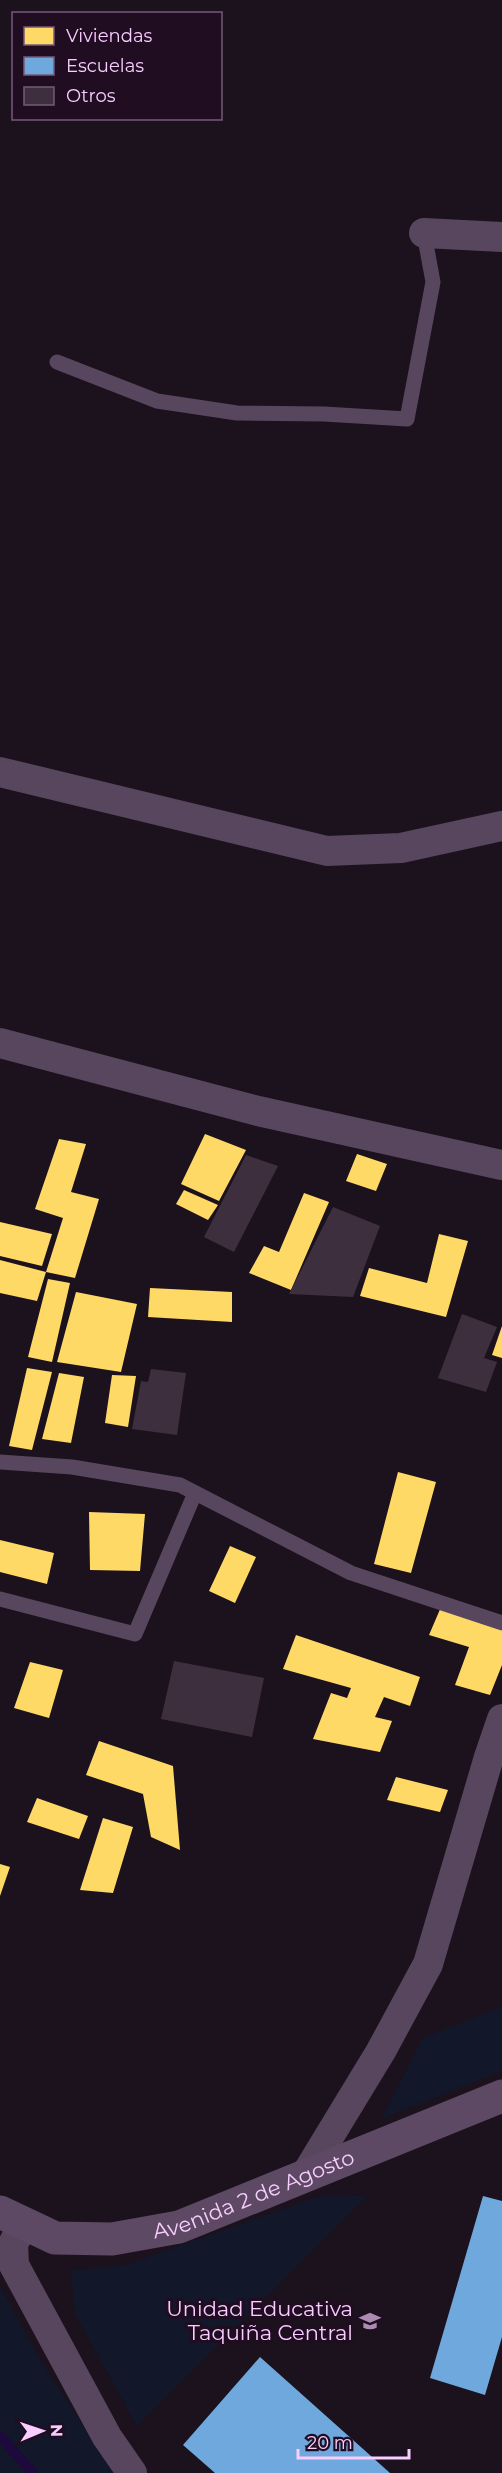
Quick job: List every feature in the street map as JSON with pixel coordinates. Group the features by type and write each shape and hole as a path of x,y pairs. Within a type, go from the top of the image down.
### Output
{"street":[{"path":"424,232 502,237"},
{"path":"0,772 327,851 401,848 502,826"},
{"path":"0,1043 258,1111 502,1165"},
{"path":"306,2176 381,2051 429,1964 502,1719"},
{"name":"Avenida 2 de Agosto","path":"12,2218 55,2238 112,2239 179,2227 502,2096"},
{"path":"12,2218 14,2265 107,2437 132,2473"}],"lane":[{"path":"57,362 157,401 237,413 324,414 407,419 433,282 424,232"},
{"path":"0,1462 72,1467 180,1485 351,1573 502,1623"},
{"path":"0,1599 135,1634 195,1493"}],"shaded area":[{"path":"502,2007 502,2071 381,2119 423,2038"},
{"path":"322,2195 367,2196 137,2426 75,2314 71,2270 123,2266"},
{"path":"0,2287 43,2364 114,2473 0,2473"}],"building: Viviendas":[{"path":"205,1134 246,1150 219,1201 181,1184"},
{"path":"59,1139 86,1144 71,1192 99,1199 75,1278 46,1272 63,1218 35,1209"},
{"path":"357,1154 387,1164 376,1191 346,1181"},
{"path":"184,1190 218,1205 208,1220 176,1204"},
{"path":"304,1193 329,1202 291,1290 249,1273 264,1246 279,1252"},
{"path":"0,1222 52,1234 42,1266 0,1256"},
{"path":"439,1234 468,1241 446,1317 360,1296 369,1268 427,1283"},
{"path":"0,1260 46,1272 37,1301 0,1293"},
{"path":"48,1279 70,1283 52,1362 28,1357"},
{"path":"150,1288 232,1292 232,1322 148,1317"},
{"path":"76,1292 137,1304 121,1372 57,1362"},
{"path":"502,1326 502,1358 492,1355"},
{"path":"27,1368 52,1372 32,1450 9,1446"},
{"path":"59,1373 84,1377 71,1443 42,1439"},
{"path":"112,1375 136,1376 128,1427 105,1423"},
{"path":"398,1472 436,1482 411,1573 374,1564"},
{"path":"89,1512 145,1514 140,1571 90,1570"},
{"path":"0,1540 54,1553 47,1584 0,1572"},
{"path":"230,1546 256,1557 235,1603 209,1591"},
{"path":"441,1607 502,1626 502,1665 490,1695 455,1685 469,1647 429,1635"},
{"path":"296,1635 420,1677 410,1706 384,1697 375,1717 392,1721 380,1752 313,1739 331,1693 347,1698 351,1688 283,1669"},
{"path":"30,1662 63,1670 49,1718 14,1708"},
{"path":"99,1741 173,1766 180,1850 151,1837 143,1794 86,1775"},
{"path":"396,1777 448,1790 440,1812 387,1800"},
{"path":"37,1798 88,1816 79,1839 27,1822"},
{"path":"103,1818 133,1827 113,1893 80,1890"},
{"path":"0,1864 10,1867 0,1896"}],"building: Escuelas":[{"path":"483,2196 502,2201 502,2337 485,2395 430,2378"},
{"path":"260,2357 390,2473 215,2473 183,2445"}],"building: Otros":[{"path":"246,1155 278,1166 234,1252 204,1237"},
{"path":"333,1207 380,1226 353,1297 289,1294"},
{"path":"462,1314 497,1327 484,1358 497,1362 486,1392 438,1378"},
{"path":"151,1369 186,1373 177,1435 132,1429 141,1381 148,1382"},
{"path":"174,1661 264,1678 252,1737 161,1719"}],"waterway":[{"path":"0,2436 33,2473"}],"place":[{"name":"Unidad Educativa Taquiña Central","path":"370,2321"}]}
